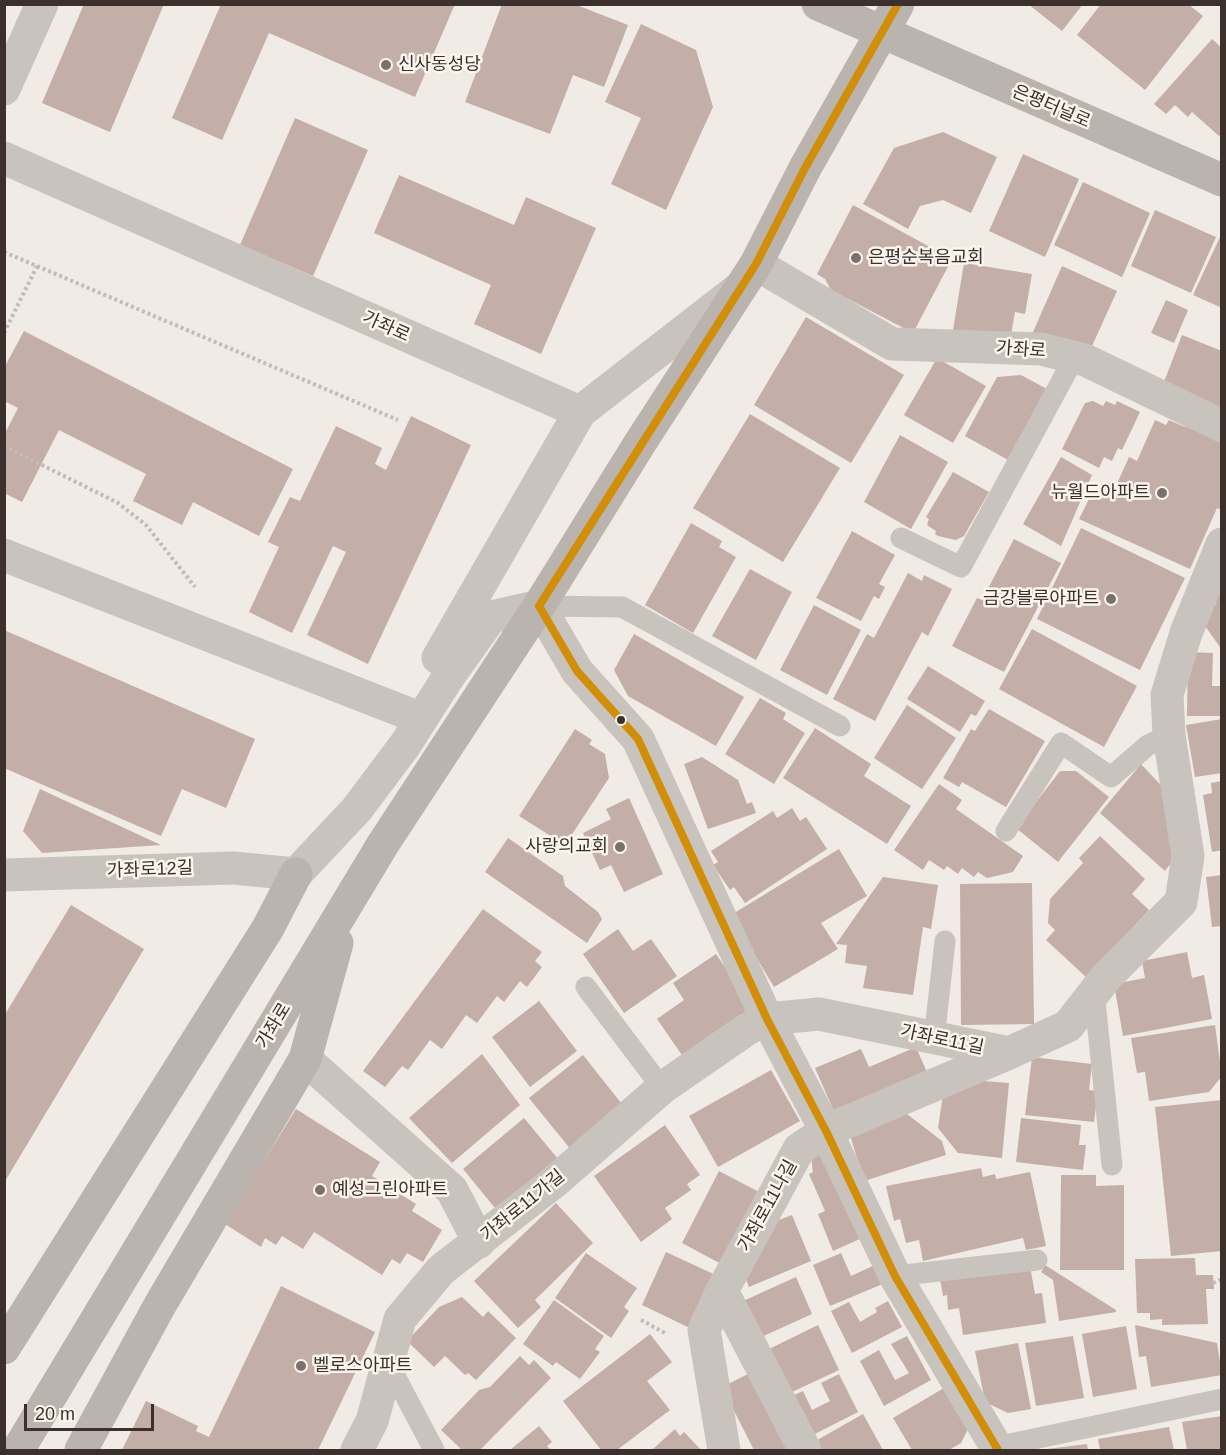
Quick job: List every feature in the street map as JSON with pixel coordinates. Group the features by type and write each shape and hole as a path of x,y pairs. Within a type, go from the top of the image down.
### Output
{"main road":[{"name":"은평터널로","path":"818,4 890,18 979,76 1221,180"},
{"name":"가좌로","path":"18,1450 348,903 749,275 805,168 890,18"},
{"path":"4,1348 268,928 296,874"},
{"path":"81,1450 160,1305 305,1059 348,903"}],"street":[{"path":"4,89 42,4"},
{"name":"가좌로","path":"4,158 580,412 749,275 892,344 1041,349 1074,358"},
{"path":"1074,358 1085,360 1221,426"},
{"path":"296,874 310,841 406,713 580,412"},
{"name":"가좌로11길","path":"767,1019 819,1014 1009,1053 1068,1026 1094,991 1180,902 1188,856 1169,735 1167,694 1186,633 1221,544"},
{"path":"4,555 406,713"},
{"path":"296,874 357,809 405,746 447,679 491,617 539,606 577,671 638,738 767,1019 826,1131 894,1275 994,1449"},
{"name":"가좌로12길","path":"4,875 222,868 296,874"},
{"name":"가좌로11가길","path":"357,1450 372,1421 400,1319 441,1269 553,1183 662,1088 746,1030 767,1019"},
{"name":"가좌로11나길","path":"724,1450 704,1330 722,1291 799,1149 826,1131 1009,1053"},
{"path":"305,1059 452,1190 479,1242"},
{"path":"722,1291 805,1450"}],"lane":[{"name":"가좌로","path":"901,538 961,567 1074,358"},
{"path":"539,606 622,607 840,726"},
{"path":"1006,831 1061,743 1111,777 1148,745 1169,735"},
{"path":"934,1039 945,941"},
{"path":"586,987 662,1088"},
{"path":"1094,991 1112,1165"},
{"path":"894,1275 1037,1260"},
{"path":"387,1361 434,1450"},
{"path":"994,1449 1221,1399"}],"path":[{"path":"4,252 399,420"},
{"path":"4,333 37,266"},
{"path":"4,446 118,503 146,525 199,592"},
{"path":"1213,1283 1221,1279"}],"building":[{"path":"84,4 164,4 110,132 42,103"},
{"name":"신사동성당","path":"221,4 455,4 415,97 269,33 222,140 172,118"},
{"path":"502,4 574,4 628,25 604,87 573,75 550,134 465,102"},
{"path":"1028,4 1083,4 1062,31"},
{"path":"1101,4 1188,4 1203,16 1145,90 1077,35"},
{"path":"641,24 696,50 713,107 666,210 611,184 641,118 605,102"},
{"path":"1212,39 1222,48 1222,133 1219,136 1192,112 1188,117 1175,105 1166,114 1154,104"},
{"path":"295,118 368,150 313,276 240,245"},
{"path":"943,132 997,157 971,213 943,200 920,206 908,229 863,204 894,148"},
{"path":"1023,154 1079,179 1045,257 989,231"},
{"path":"399,175 514,225 526,197 596,228 541,354 474,324 491,285 374,233"},
{"path":"1083,182 1150,213 1122,277 1054,245"},
{"path":"853,205 952,259 913,333 831,290 825,279 817,274"},
{"path":"1155,210 1216,237 1191,293 1131,266"},
{"path":"1220,237 1222,238 1222,308 1193,295"},
{"path":"964,263 1032,274 1025,314 1015,312 1009,346 952,336"},
{"path":"1062,266 1117,291 1087,357 1033,332"},
{"path":"1166,300 1188,310 1174,343 1151,333"},
{"path":"806,317 904,375 851,463 754,405"},
{"path":"24,331 293,469 259,536 193,502 182,525 133,501 146,474 59,430 22,502 4,493 4,435 18,408 4,401 4,368"},
{"path":"1182,335 1222,351 1222,411 1162,387"},
{"path":"937,358 986,386 953,443 904,415"},
{"path":"1021,375 1047,389 1008,460 965,436 997,377"},
{"path":"1093,401 1103,406 1106,401 1115,405 1117,401 1140,412 1122,450 1118,448 1112,461 1104,457 1099,468 1062,449 1085,403"},
{"path":"750,414 840,468 783,562 693,508"},
{"path":"411,416 471,445 368,664 307,635 346,552 333,546 292,633 249,612 279,547 268,542 290,497 300,501 336,426 382,448 375,464 386,470"},
{"name":"뉴월드아파트","path":"1189,419 1222,434 1222,510 1217,508 1190,569 1079,519 1093,491 1101,495 1107,482 1116,486 1129,457 1137,461 1155,420 1166,425 1169,420 1185,427"},
{"path":"900,435 948,462 911,529 864,502"},
{"path":"1061,457 1092,475 1061,546 1023,524"},
{"path":"953,472 989,492 964,536 956,540 935,534 936,531 927,525 929,519 926,517"},
{"path":"691,523 722,541 719,547 736,557 693,633 645,605"},
{"name":"금강블루아파트","path":"1081,528 1185,578 1140,670 1037,619"},
{"path":"852,531 895,555 879,584 885,587 879,599 874,596 861,621 816,598"},
{"path":"1014,539 1061,563 1004,672 952,646 977,598 982,600"},
{"path":"750,569 792,592 756,660 712,636"},
{"path":"908,573 922,581 924,575 952,589 928,636 922,632 875,721 833,699 867,634 874,638"},
{"path":"1222,590 1222,650 1198,616 1216,604 1212,598"},
{"path":"814,605 861,630 827,695 780,670"},
{"path":"1032,629 1137,686 1104,747 999,689"},
{"path":"4,630 255,739 226,808 182,789 161,836 4,768"},
{"path":"634,634 744,697 716,746 628,696 614,670"},
{"path":"1188,652 1213,653 1212,686 1222,686 1222,716 1187,716"},
{"path":"928,666 985,701 976,716 971,714 960,732 907,699"},
{"path":"760,698 786,713 783,719 805,733 774,784 725,754"},
{"path":"907,705 956,738 922,789 874,758"},
{"path":"989,709 1045,741 1006,807 962,782 959,787 943,778 971,729 975,731"},
{"path":"1222,719 1222,773 1195,777 1186,725"},
{"path":"815,728 871,764 864,776 911,806 887,844 783,778"},
{"path":"575,729 592,740 589,744 605,754 609,778 565,845 519,816"},
{"path":"702,757 738,780 747,804 752,802 756,813 708,829 684,764"},
{"path":"1141,764 1174,799 1180,851 1165,871 1100,813"},
{"path":"1060,771 1076,771 1109,797 1058,862 1016,828"},
{"path":"1222,781 1222,850 1212,852 1203,795 1212,793 1211,783"},
{"path":"939,784 962,800 956,809 1023,856 1013,872 987,878 978,872 974,877 962,868 958,874 947,866 944,870 929,860 923,870 894,850"},
{"path":"40,789 161,845 42,853 23,831"},
{"name":"사랑의교회","path":"629,798 663,874 624,892 611,865 600,870 583,833 611,819 606,809"},
{"path":"792,808 800,821 806,817 827,849 745,903 734,887 730,890 713,865 718,862 711,851 773,811 777,818"},
{"path":"1100,836 1145,879 1132,894 1149,910 1086,977 1046,940 1055,930 1048,923 1050,899 1083,863 1079,858"},
{"path":"508,838 563,876 565,886 598,912 602,919 587,943 485,872"},
{"path":"839,849 867,896 821,923 838,949 774,987 731,915"},
{"path":"1222,875 1222,926 1212,927 1206,877"},
{"path":"883,877 938,885 931,929 923,927 913,995 863,988 867,966 845,963 847,945 836,944"},
{"path":"1032,883 1034,1024 961,1025 960,884"},
{"path":"71,905 144,949 4,1183 4,1016"},
{"path":"483,909 542,952 535,961 542,967 527,987 520,981 504,1002 497,996 477,1023 466,1015 442,1049 430,1040 408,1070 402,1066 385,1087 363,1071"},
{"path":"618,929 633,951 651,939 677,976 624,1013 583,954"},
{"path":"1187,952 1192,978 1204,975 1212,1019 1123,1036 1114,984 1145,978 1142,961"},
{"path":"716,954 749,1002 740,1024 686,1061 657,1019 684,1000 673,983"},
{"path":"539,1001 577,1051 530,1087 492,1037"},
{"path":"1215,1025 1222,1076 1209,1092 1149,1101 1145,1072 1137,1073 1131,1038"},
{"path":"916,1047 929,1077 836,1116 815,1068 861,1049 869,1067"},
{"path":"482,1054 520,1105 452,1163 409,1118"},
{"path":"583,1055 629,1113 576,1156 529,1098"},
{"path":"1032,1057 1092,1064 1089,1090 1098,1091 1094,1122 1025,1115"},
{"path":"771,1070 800,1121 718,1167 689,1116"},
{"path":"972,1080 1009,1083 1002,1158 958,1153 938,1128 944,1088"},
{"path":"1222,1100 1222,1251 1171,1256 1155,1107"},
{"name":"예성그린아파트","path":"296,1109 380,1162 372,1176 416,1204 412,1211 442,1230 423,1262 407,1253 400,1264 392,1259 382,1275 314,1232 303,1249 282,1236 276,1245 265,1238 261,1247 225,1224"},
{"path":"907,1114 942,1141 946,1155 864,1181 849,1132"},
{"path":"524,1118 563,1165 495,1208 463,1169"},
{"path":"1021,1118 1081,1125 1079,1145 1086,1145 1083,1170 1016,1162"},
{"path":"665,1125 700,1175 687,1184 691,1190 665,1208 672,1219 641,1242 594,1176"},
{"path":"820,1153 862,1238 833,1251 818,1214 825,1211 809,1174 813,1172 811,1156"},
{"path":"981,1168 983,1177 995,1174 996,1179 1030,1172 1046,1246 1026,1250 1023,1238 923,1261 919,1240 906,1243 900,1219 894,1221 886,1186"},
{"path":"719,1171 761,1193 723,1265 682,1243"},
{"path":"1061,1175 1096,1175 1096,1186 1124,1185 1124,1270 1060,1270"},
{"path":"556,1203 593,1243 535,1300 541,1307 518,1328 474,1281"},
{"path":"792,1215 811,1261 749,1287 740,1265 766,1225"},
{"path":"666,1252 720,1277 696,1331 642,1305"},
{"path":"586,1253 637,1288 624,1307 629,1311 611,1338 555,1298"},
{"path":"841,1253 851,1276 877,1264 885,1283 830,1306 813,1265"},
{"path":"1195,1258 1196,1275 1213,1275 1214,1289 1206,1289 1208,1324 1162,1325 1162,1319 1150,1320 1150,1313 1137,1313 1135,1259"},
{"path":"1045,1265 1116,1312 1059,1321 1053,1280 1041,1272"},
{"path":"1030,1266 1035,1294 1042,1293 1046,1323 963,1335 959,1308 948,1310 947,1295 943,1296 940,1279"},
{"path":"796,1277 812,1314 757,1339 741,1302"},
{"name":"벨로스아파트","path":"281,1286 375,1332 318,1450 122,1450 146,1401 198,1426 196,1431 209,1437"},
{"path":"462,1297 483,1317 488,1311 516,1338 476,1380 468,1373 465,1375 445,1356 434,1367 407,1341 439,1307"},
{"path":"554,1300 604,1336 595,1349 600,1352 580,1379 556,1362 553,1366 523,1344"},
{"path":"888,1301 902,1327 852,1353 831,1311 849,1302 860,1322 877,1312 875,1308"},
{"path":"818,1325 839,1370 790,1393 769,1349"},
{"path":"1135,1325 1217,1343 1222,1375 1151,1387 1146,1356 1139,1357"},
{"path":"1126,1326 1137,1389 1093,1397 1082,1334"},
{"path":"650,1334 672,1362 647,1381 670,1410 617,1450 601,1450 563,1401"},
{"path":"907,1336 931,1380 884,1406 860,1361 879,1350 895,1380 909,1373 891,1344"},
{"path":"1073,1336 1084,1398 1036,1406 1025,1343"},
{"path":"1018,1343 1031,1409 1008,1413 985,1402 975,1351"},
{"path":"520,1356 529,1365 534,1360 551,1378 480,1450 462,1450 441,1430 479,1390 490,1387"},
{"path":"754,1371 795,1450 754,1450 722,1387"},
{"path":"839,1374 858,1412 809,1437 790,1397 803,1391 812,1410 830,1401 821,1383"},
{"path":"944,1388 968,1429 961,1443 949,1450 912,1450 893,1418"},
{"path":"863,1414 883,1450 816,1450 812,1443"},
{"path":"1222,1416 1222,1450 1187,1450 1182,1422"},
{"path":"539,1426 552,1442 547,1446 551,1450 510,1450"},
{"path":"1169,1427 1174,1450 1100,1450 1098,1439"},
{"path":"675,1429 680,1436 684,1432 701,1450 652,1450"},
{"path":"1087,1444 1088,1450 1047,1450 1047,1449"}],"transit line":[{"path":"898,4 805,168 756,264 539,606 577,671 638,739 767,1019 826,1131 895,1276 998,1450"}],"place":[{"name":"신사동성당","path":"386,65"},
{"name":"은평순복음교회","path":"856,258"},
{"name":"뉴월드아파트","path":"1162,493"},
{"name":"금강블루아파트","path":"1111,599"},
{"name":"사랑의교회","path":"620,847"},
{"name":"예성그린아파트","path":"320,1190"},
{"name":"벨로스아파트","path":"301,1366"}]}
